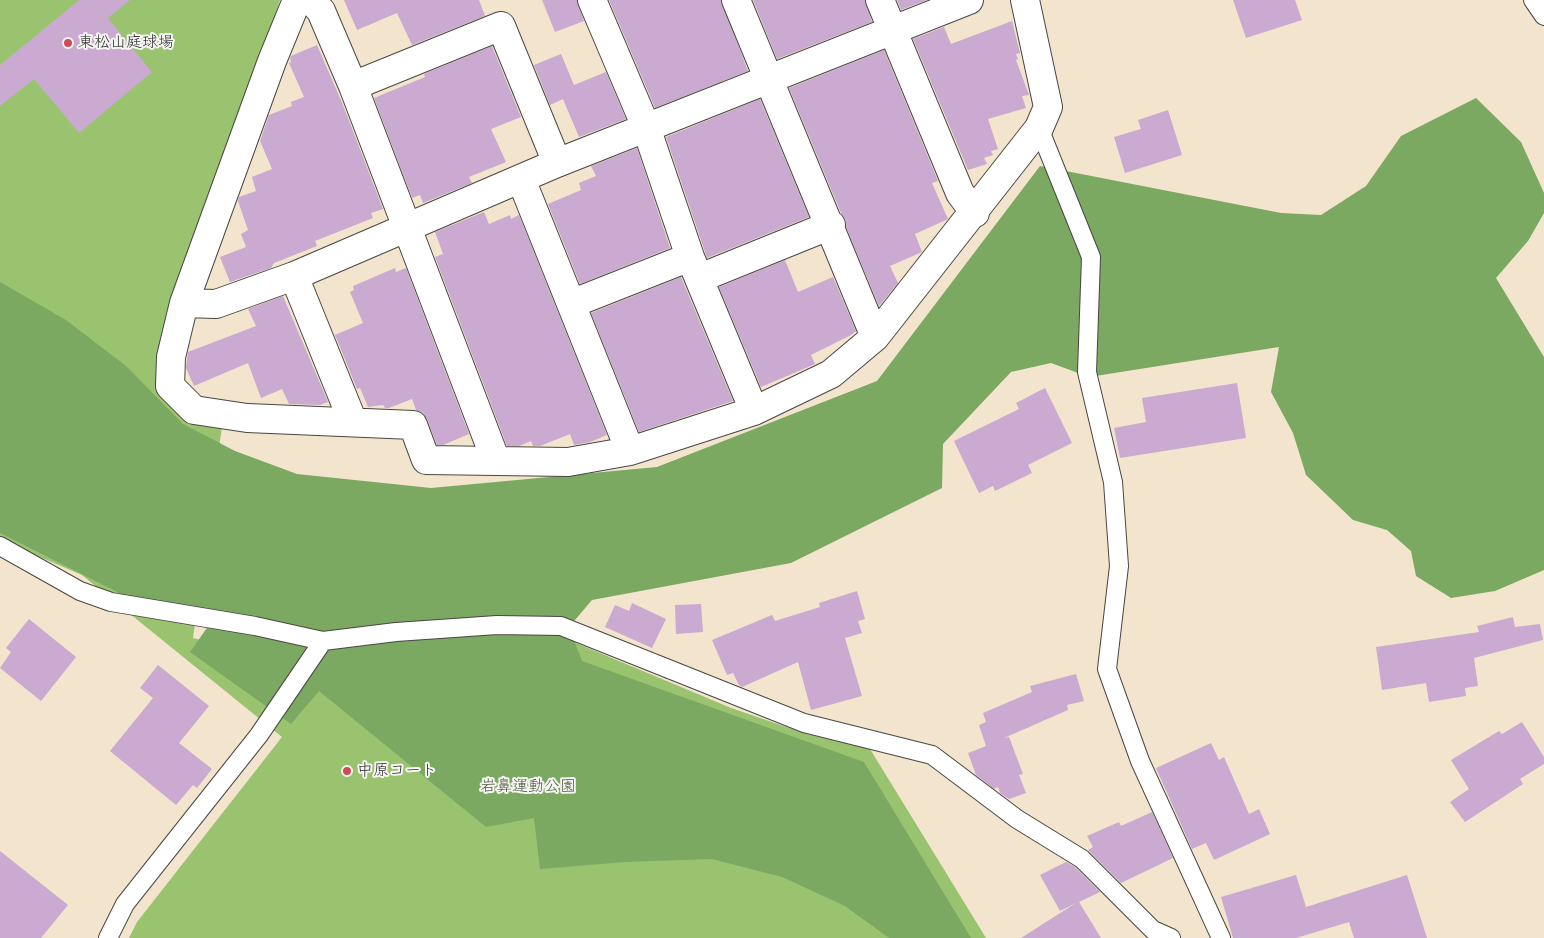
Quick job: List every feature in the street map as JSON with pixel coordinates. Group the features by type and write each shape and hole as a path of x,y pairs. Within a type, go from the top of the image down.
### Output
{"street":[{"path":"297,0 272,60 184,303 171,357 170,386 194,410 247,418 413,425 426,460 568,462 630,451 754,411 831,374 875,337 975,213 1039,128 1048,107 1024,0"},
{"path":"311,0 321,11 352,86 496,461"},
{"path":"592,0 646,127 695,267 754,411"},
{"path":"736,0 831,225 875,337"},
{"path":"880,0 960,193 975,213"},
{"path":"184,303 216,304 294,276 557,163 969,0"},
{"path":"352,86 501,26 557,163"},
{"path":"521,179 630,451"},
{"path":"571,304 831,225"},
{"path":"294,276 352,422"}],"lane":[{"path":"1533,0 1544,16"},
{"path":"1039,128 1091,258 1087,372 1113,482 1119,566 1107,669 1140,761 1221,938"},
{"path":"0,546 80,591 111,602 255,626 323,640 396,632 498,625 561,626 804,723 932,756 1017,820 1082,859 1153,930 1171,938"},
{"path":"108,938 125,904 259,735 323,640"}],"green space":[{"name":"岩鼻運動公園","path":"0,0 280,0 232,144 159,385 223,419 193,638 246,651 557,635 731,708 807,734 870,749 986,938 129,938 137,922 282,737 82,575 0,540"},
{"path":"1476,98 1521,142 1544,193 1544,213 1528,241 1496,278 1544,357 1544,570 1495,591 1451,598 1416,576 1411,551 1387,530 1353,520 1306,475 1293,433 1271,392 1279,347 1089,377 1051,363 1011,372 943,444 942,488 791,563 592,600 569,627 582,661 864,762 971,938 889,938 845,906 782,877 712,859 625,862 540,869 534,818 486,827 319,691 291,724 190,652 211,622 137,602 0,533 0,282 66,320 126,366 183,424 235,451 297,474 431,488 657,467 877,381 1040,166 1281,213 1321,215 1366,186 1401,136"}],"building":[{"name":"東松山庭球場","path":"79,0 130,0 108,18 152,72 79,133 34,79 0,106 0,65"},
{"path":"344,0 479,0 485,16 412,45 397,13 357,30"},
{"path":"542,0 577,0 584,21 555,32"},
{"path":"609,0 721,0 748,71 655,108"},
{"path":"753,0 865,0 872,22 777,59"},
{"path":"897,0 927,0 901,10"},
{"path":"1233,0 1295,0 1302,20 1246,38"},
{"path":"1012,21 1020,53 1016,54 1018,59 1016,60 1029,95 1022,96 1026,108 988,119 998,149 991,151 993,155 984,158 987,164 968,170 913,39 944,27 951,44"},
{"path":"317,45 343,105 383,209 371,213 373,218 315,241 317,246 274,263 271,268 230,282 220,257 246,247 241,234 248,230 238,201 239,197 256,191 252,177 272,169 260,141 269,115 292,106 291,102 304,97 289,63 291,62 290,59 291,56"},
{"path":"492,46 521,117 491,129 506,162 469,177 472,183 423,203 420,195 412,198 374,98 425,77 424,74"},
{"path":"884,50 938,181 932,183 948,219 915,234 922,252 890,266 898,283 879,306 846,227 846,220 841,213 789,88"},
{"path":"561,54 574,85 606,72 626,119 579,137 563,99 550,105 534,65"},
{"path":"760,99 809,217 707,258 666,137"},
{"path":"1168,110 1182,155 1125,173 1114,137 1141,129 1138,120"},
{"path":"637,148 670,248 580,284 548,204 581,190 579,183 596,176 591,166"},
{"path":"484,212 489,224 510,215 511,219 519,215 607,435 590,442 574,445 570,434 540,446 533,446 531,441 519,446 507,446 435,257 443,254 435,232"},
{"path":"785,260 798,292 833,277 856,331 811,355 815,364 761,387 719,287"},
{"path":"395,268 396,272 406,268 469,434 443,445 437,445 427,419 423,413 416,410 412,399 389,408 385,408 383,405 368,407 360,388 357,389 335,335 363,323 350,292 354,290 353,286"},
{"path":"681,277 733,401 639,432 591,313"},
{"path":"283,296 328,402 320,405 289,404 282,389 261,398 248,363 194,386 186,368 188,352 256,326 248,309"},
{"path":"1237,383 1246,438 1120,458 1114,428 1146,422 1142,398"},
{"path":"1045,388 1072,443 1028,465 1032,473 995,491 993,486 979,493 954,441 1019,409 1016,403"},
{"path":"857,591 865,619 858,621 862,633 845,638 862,696 811,710 798,662 742,687 733,673 727,675 712,640 772,615 775,621 820,607 819,603"},
{"path":"632,603 666,619 652,648 605,627 615,605 629,611"},
{"path":"701,604 703,632 676,634 675,605"},
{"path":"1513,617 1515,627 1540,624 1543,640 1474,658 1478,686 1465,688 1466,696 1429,702 1426,683 1382,690 1376,647 1479,632 1477,626"},
{"path":"29,619 76,657 41,701 0,668 11,652 6,648"},
{"path":"158,665 209,706 179,743 212,769 197,788 193,785 176,805 110,751 153,698 140,688"},
{"path":"1076,674 1084,701 1067,705 1068,710 1004,738 1009,737 1023,774 1019,775 1026,793 1009,799 1000,793 998,787 994,789 976,775 968,753 986,746 979,725 986,722 983,713 1032,692 1030,686"},
{"path":"1522,722 1544,757 1544,764 1520,779 1523,784 1465,822 1450,802 1469,789 1451,760 1499,731 1502,734"},
{"path":"1211,743 1219,760 1224,757 1249,814 1259,809 1270,834 1214,860 1206,843 1192,849 1156,768"},
{"path":"1152,812 1173,858 1121,883 1088,850 1093,847 1087,836 1119,822 1121,826"},
{"path":"0,851 68,905 41,938 0,938"},
{"path":"1066,862 1075,867 1100,892 1079,902 1101,938 1021,938 1076,903 1060,911 1040,875"},
{"path":"1296,875 1306,907 1407,875 1427,938 1354,938 1349,922 1296,938 1233,938 1221,897"}],"place":[{"name":"東松山庭球場","path":"68,43"},
{"name":"中原コート","path":"347,771"}]}
